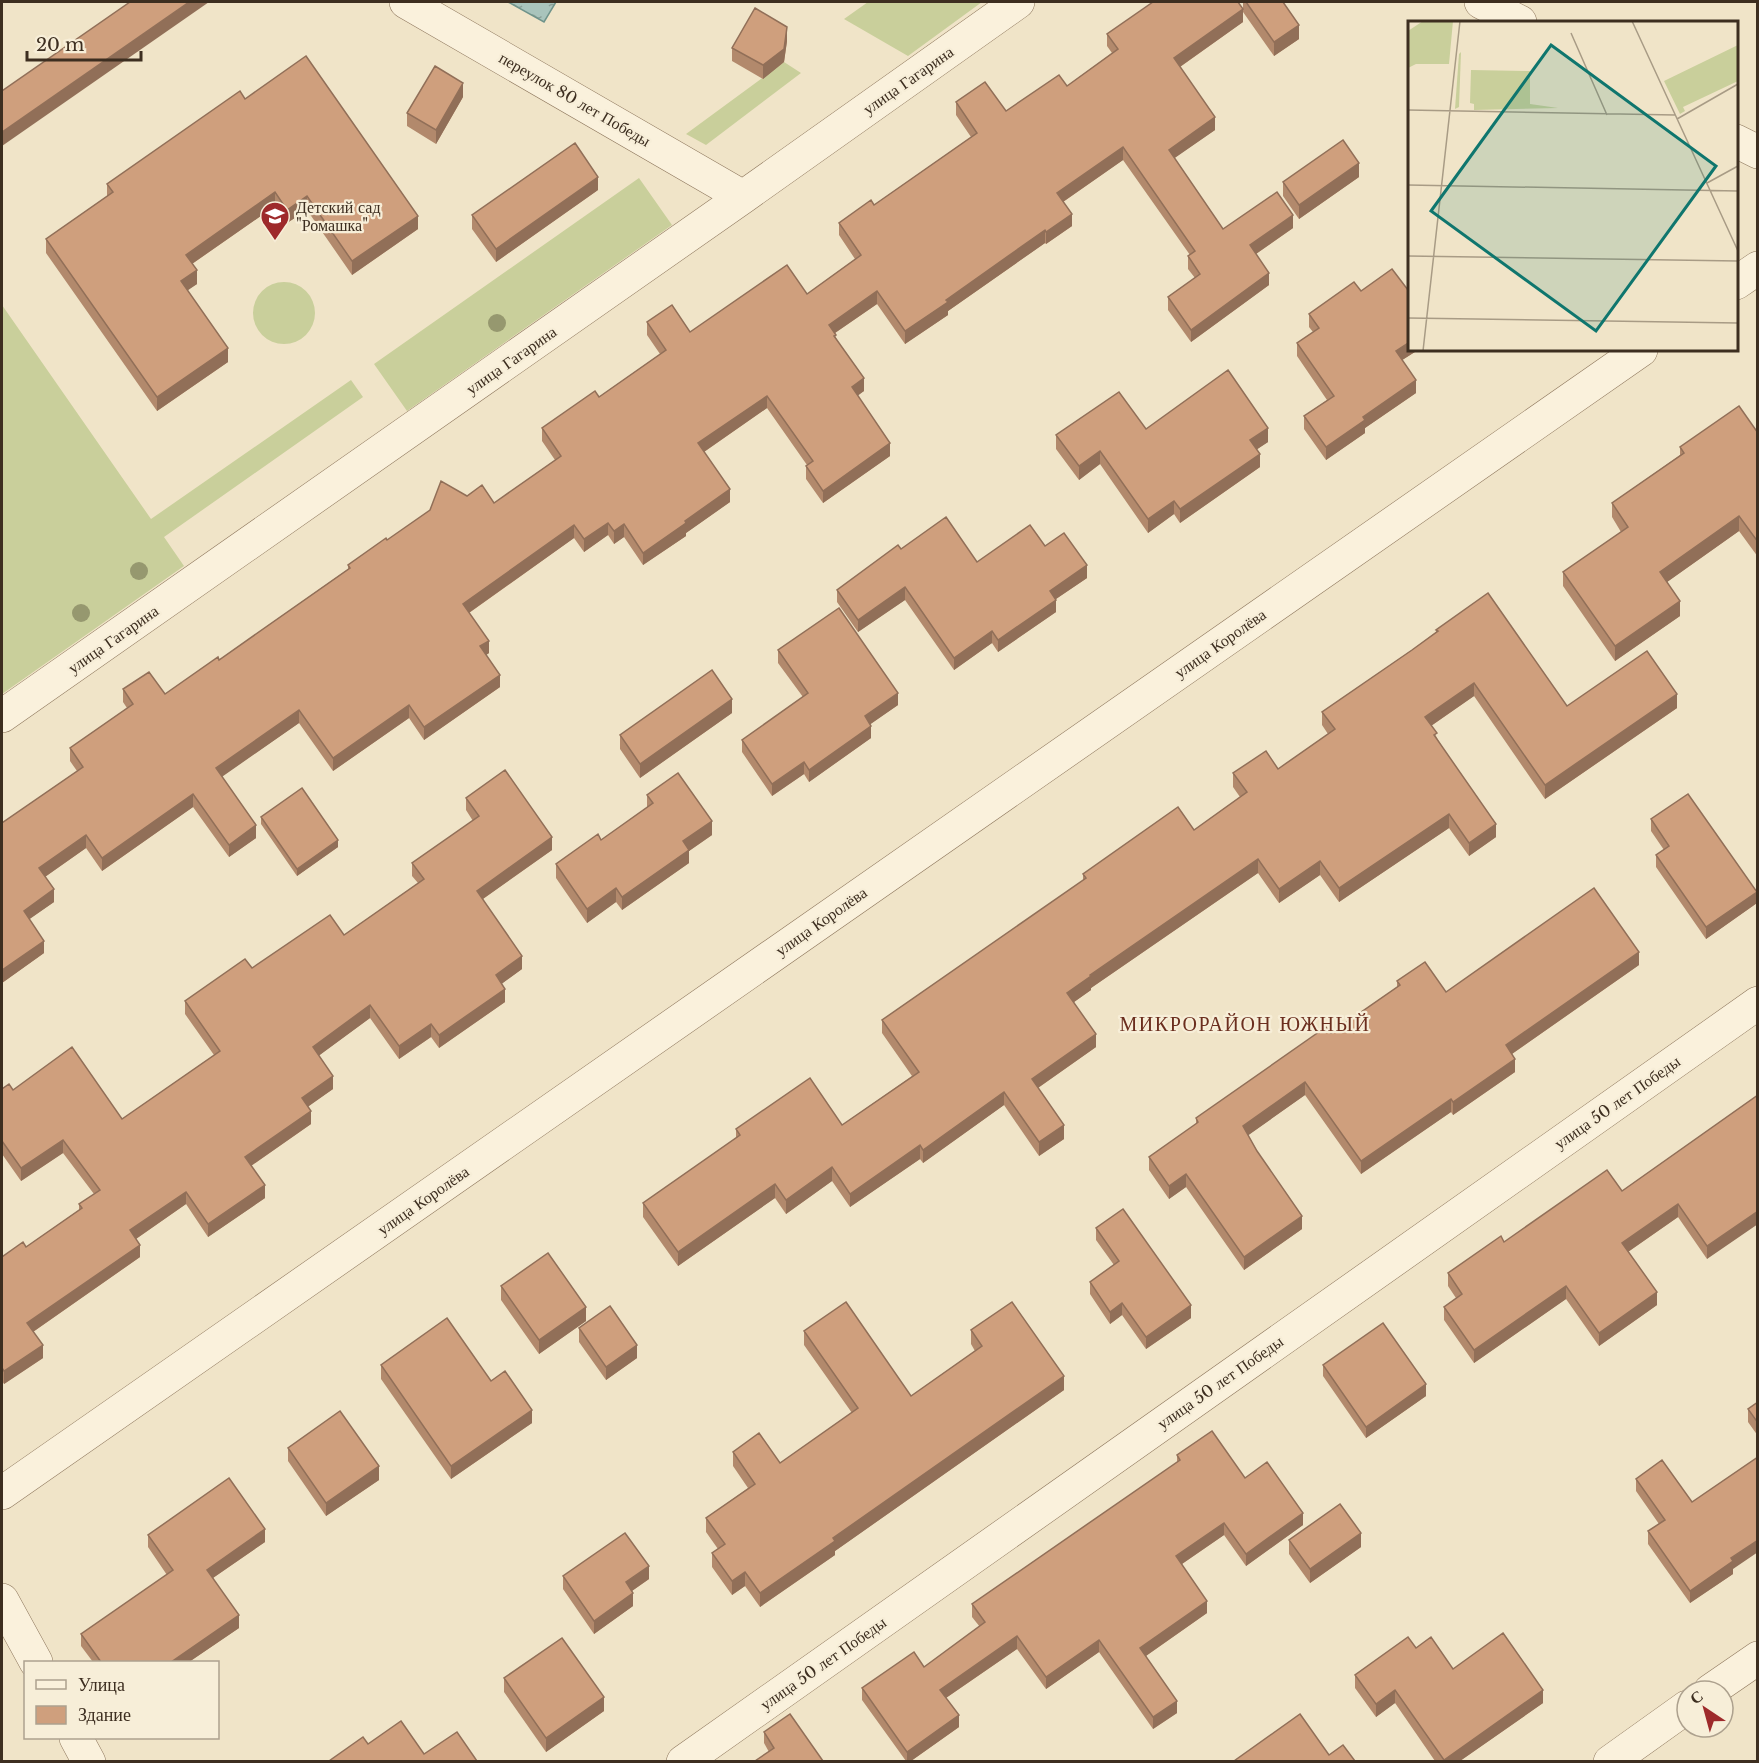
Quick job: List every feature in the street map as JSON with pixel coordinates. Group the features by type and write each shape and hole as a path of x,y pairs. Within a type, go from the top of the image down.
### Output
{"street":[{"name":"переулок 80 лет Победы","path":"406,2 743,197"},
{"name":"улица Гагарина","path":"2,716 1018,2"},
{"path":"1481,2 1518,21"},
{"path":"1738,142 1758,152"},
{"path":"1738,282 1758,268"},
{"name":"улица Королёва","path":"2,1493 1640,351"},
{"name":"улица 50 лет Победы","path":"683,1761 1758,1004"},
{"path":"2,1600 35,1661"},
{"path":"1727,1679 1758,1658"},
{"path":"1610,1761 1675,1715"},
{"path":"77,1739 89,1761"}],"green space":[{"path":"868,2 982,2 908,56 844,19"},
{"path":"784,62 801,73 706,145 686,134"},
{"path":"639,178 672,225 407,411 374,364"},
{"path":"278,282 290,282 306,291 313,301 315,313 313,325 306,335 290,344 278,344 267,339 258,330 253,319 253,307 258,296 267,287"},
{"path":"2,305 151,519 351,380 363,397 164,537 184,566 2,694"}],"water":[{"path":"508,2 556,2 544,22"}],"building":[{"path":"130,2 189,2 2,132 2,91"},
{"path":"1153,2 1238,2 1243,9 1174,58 1215,117 1169,150 1223,229 1277,192 1293,215 1250,245 1269,273 1191,330 1168,297 1200,274 1188,256 1195,251 1123,147 1057,193 1072,214 1046,232 1045,230 905,331 877,291 829,325 836,335 834,336 864,378 852,387 890,443 823,491 806,466 813,461 767,396 698,443 730,489 643,553 624,524 614,531 608,523 584,539 574,525 463,604 489,641 480,646 500,675 424,727 409,705 333,758 299,710 216,768 256,825 229,845 193,794 102,858 86,835 39,868 54,889 24,911 44,941 2,970 2,823 83,767 70,748 133,704 123,689 149,672 165,694 218,657 219,660 350,568 348,565 430,510 441,481 467,496 482,485 494,503 561,456 542,428 595,391 599,397 666,350 647,322 672,305 690,332 787,265 807,294 861,255 839,223 871,200 874,205 977,133 956,102 985,82 1006,111 1059,75 1067,86 1118,49 1107,34"},
{"path":"1246,2 1283,2 1299,25 1274,42"},
{"path":"755,8 787,27 784,49 763,65 732,48"},
{"path":"306,56 418,216 352,261 307,196 287,210 275,192 186,255 197,270 181,281 228,348 157,397 46,239 113,192 107,184 240,91 245,99"},
{"path":"435,66 463,83 436,130 407,113"},
{"path":"1343,140 1359,163 1299,205 1283,182"},
{"path":"575,143 598,177 496,249 472,215"},
{"path":"1392,269 1408,290 1408,343 1396,351 1416,380 1363,417 1365,420 1326,447 1304,416 1334,396 1297,343 1319,328 1309,314 1354,282 1361,291"},
{"path":"1228,370 1268,428 1250,440 1260,454 1180,509 1174,501 1148,519 1100,451 1079,466 1056,435 1119,392 1146,429"},
{"path":"1739,406 1758,433 1758,542 1739,516 1660,572 1680,601 1615,646 1563,572 1628,527 1612,503 1684,453 1680,447"},
{"path":"946,517 977,562 1030,525 1045,546 1064,533 1087,565 1050,591 1056,600 998,640 992,631 954,658 905,587 858,620 837,590 898,545 901,549"},
{"path":"1488,593 1567,706 1647,651 1677,694 1545,785 1474,683 1425,717 1437,733 1434,735 1496,824 1469,843 1449,814 1339,888 1320,861 1279,889 1258,859 1067,993 1096,1034 1032,1079 1064,1125 1039,1142 1004,1092 923,1150 920,1145 850,1194 832,1167 786,1200 775,1184 678,1252 643,1203 740,1135 736,1129 810,1078 842,1125 919,1072 882,1020 1086,878 1083,874 1178,807 1194,830 1247,792 1233,773 1266,751 1278,769 1335,729 1322,712 1412,650"},
{"path":"839,608 898,693 865,716 871,726 809,770 804,762 772,784 742,740 808,693 778,650"},
{"path":"712,670 732,699 640,764 620,735"},
{"path":"505,770 552,837 477,891 522,956 496,975 505,989 439,1035 431,1024 399,1046 370,1005 313,1047 333,1076 302,1098 311,1111 245,1157 265,1185 208,1224 186,1192 130,1230 140,1245 27,1323 43,1345 4,1371 2,1368 2,1257 23,1242 26,1247 82,1208 79,1204 100,1190 63,1140 21,1168 2,1141 2,1089 9,1084 13,1090 72,1047 122,1119 220,1051 185,1001 245,959 252,968 330,915 344,935 424,879 412,863 479,816 466,798"},
{"path":"678,773 712,821 683,841 689,850 622,897 616,888 587,909 556,864 598,834 601,840 653,803 647,795"},
{"path":"302,788 338,840 297,869 261,817"},
{"path":"1688,794 1757,892 1706,927 1656,855 1669,846 1651,819"},
{"path":"1594,888 1639,952 1506,1045 1515,1059 1453,1102 1451,1099 1361,1161 1305,1082 1243,1126 1257,1151 1302,1216 1244,1257 1186,1174 1169,1186 1149,1157 1197,1123 1196,1118 1326,1027 1331,1033 1400,985 1397,981 1425,962 1446,992"},
{"path":"1758,1095 1758,1211 1707,1246 1678,1204 1622,1243 1657,1292 1599,1333 1566,1286 1474,1350 1444,1307 1462,1294 1448,1273 1501,1236 1504,1242 1607,1170 1622,1191"},
{"path":"1123,1209 1191,1305 1146,1337 1122,1303 1110,1312 1090,1282 1119,1261 1096,1228"},
{"path":"548,1253 586,1307 539,1340 501,1286"},
{"path":"846,1302 911,1396 982,1346 971,1330 1012,1302 1064,1376 833,1538 835,1541 760,1593 745,1572 732,1581 712,1553 725,1544 706,1518 755,1484 733,1452 759,1433 780,1463 858,1408 804,1331"},
{"path":"610,1306 637,1345 606,1367 579,1328"},
{"path":"447,1318 491,1381 505,1371 532,1410 451,1466 381,1365"},
{"path":"1383,1323 1426,1384 1366,1427 1323,1365"},
{"path":"1758,1402 1758,1423 1748,1409"},
{"path":"340,1411 379,1466 326,1503 288,1448"},
{"path":"1212,1431 1245,1478 1267,1462 1303,1513 1246,1554 1224,1523 1176,1556 1207,1601 1140,1648 1177,1701 1153,1717 1099,1640 1046,1677 1017,1636 940,1690 959,1715 907,1752 862,1688 914,1652 924,1667 985,1622 972,1604 1180,1460 1177,1455"},
{"path":"1758,1457 1758,1540 1690,1591 1648,1531 1665,1520 1636,1479 1662,1460 1692,1502"},
{"path":"229,1478 265,1529 207,1570 239,1615 172,1661 100,1661 81,1634 173,1570 148,1535"},
{"path":"1340,1504 1361,1533 1310,1569 1289,1540"},
{"path":"625,1533 649,1566 626,1582 633,1593 594,1621 563,1576"},
{"path":"1503,1633 1543,1690 1444,1760 1395,1690 1376,1704 1355,1675 1408,1637 1416,1648 1431,1637 1453,1669"},
{"path":"562,1638 604,1697 546,1738 504,1678"},
{"path":"790,1714 823,1761 755,1761 774,1748 764,1732"},
{"path":"1300,1714 1329,1755 1343,1745 1355,1761 1234,1761"},
{"path":"401,1721 424,1754 457,1732 477,1761 329,1761 363,1737 368,1744"}],"place":[{"name":"Детский сад \"Ромашка\"","path":"275,242"}],"district":[{"name":"МИКРОРАЙОН ЮЖНЫЙ","path":"1245,1024"}]}
